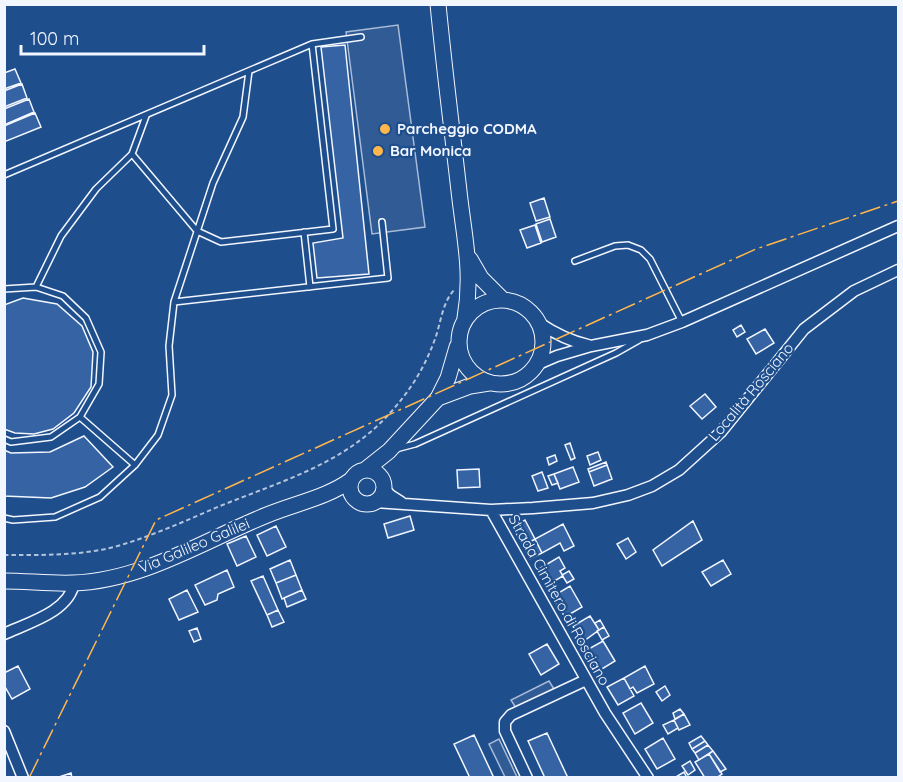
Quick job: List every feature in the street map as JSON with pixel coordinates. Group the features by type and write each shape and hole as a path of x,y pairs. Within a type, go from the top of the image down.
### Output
{"main road":[{"path":"327,495 389,451 438,399 448,378 465,318 470,281 469,257 459,191 438,4"},
{"path":"469,257 482,278 503,300"},
{"path":"458,344 459,352 467,368 481,380 498,384 515,382 524,378 536,365 543,349 539,323 534,315 520,304 494,300 478,306 465,318"},
{"path":"438,399 470,386 489,383"},
{"path":"327,495 369,504 375,502 383,494 389,451"},
{"path":"365,470 371,470 383,482"},
{"path":"351,480 351,492 358,501"},
{"name":"Via Galileo Galilei","path":"4,581 74,584 117,577 169,559 279,510 327,495"}],"street":[{"path":"536,365 557,356 647,334 682,322 898,226"},
{"name":"Località Rosciano","path":"491,510 593,503 628,495 652,486 679,470 721,432 804,329 854,291 898,270"},
{"path":"539,323 577,343 591,346"},
{"path":"383,482 390,495 404,504"},
{"name":"Strada Cimitero di Rosciano","path":"375,502 491,510 586,680 622,740 648,777"},
{"path":"4,634 54,610 72,594 74,584"},
{"path":"527,777 505,731 505,722 511,715 586,680"},
{"path":"4,731 23,777"}],"lane":[{"path":"4,175 312,44 361,38"},
{"path":"132,154 197,231 221,242 333,229 312,44"},
{"path":"4,518 13,520 55,517 100,497 135,465 158,435 172,395 169,346 174,302 225,155 243,117 249,71"},
{"path":"36,287 61,236 96,189 132,154 146,116"},
{"path":"174,302 388,278 382,222"},
{"path":"304,232 310,287"},
{"path":"575,261 615,246 628,245 641,250 650,259 682,322"},
{"path":"4,439 11,442 51,438 80,417 99,384 101,351 86,318 63,296 36,287 5,288"},
{"path":"389,451 416,444 616,353 647,334"},
{"path":"80,417 135,465"}],"path":[{"path":"4,555 58,555 112,547 158,532 329,462 363,440 391,412 418,379 435,340 445,307 452,292 459,285"}],"shaded area":[{"name":"Parcheggio CODMA","path":"398,25 425,227 372,234 346,32"},
{"path":"549,681 554,689 516,708 511,700"},
{"path":"499,739 517,777 505,777 489,744"}],"building":[{"path":"345,45 369,274 317,278 313,243 343,238 321,47"},
{"path":"15,69 21,83 4,89 4,73"},
{"path":"22,84 27,98 4,107 4,91"},
{"path":"29,99 34,112 4,125 4,109"},
{"path":"35,113 41,127 4,142 4,126"},
{"path":"544,198 550,217 536,221 530,203"},
{"path":"550,219 556,237 542,242 536,224"},
{"path":"535,225 541,243 527,248 520,230"},
{"path":"23,298 57,304 82,326 93,352 91,387 74,413 53,429 34,434 15,433 4,429 4,305"},
{"path":"741,325 745,332 737,337 733,330"},
{"path":"765,329 774,343 756,354 747,339"},
{"path":"705,394 716,407 702,419 690,406"},
{"path":"84,436 113,467 85,487 51,498 4,496 4,450 11,453 50,452"},
{"path":"570,443 575,458 571,460 565,445"},
{"path":"598,452 601,460 590,465 587,456"},
{"path":"555,455 557,461 549,465 547,458"},
{"path":"606,462 607,465 589,472 588,469"},
{"path":"607,465 612,479 594,486 589,472"},
{"path":"573,467 579,482 560,489 554,474"},
{"path":"479,469 480,487 458,488 457,470"},
{"path":"542,472 548,488 538,491 532,476"},
{"path":"554,474 558,483 552,485 548,476"},
{"path":"410,516 414,530 388,538 384,524"},
{"path":"525,520 535,539 523,546 513,527"},
{"path":"693,521 702,540 662,566 653,550"},
{"path":"563,524 574,546 564,551 560,543 542,553 535,539"},
{"path":"276,526 286,547 267,556 257,535"},
{"path":"246,536 256,557 237,566 227,544"},
{"path":"628,538 636,552 626,559 617,544"},
{"path":"535,539 542,553 530,559 523,546"},
{"path":"559,557 565,568 560,571 563,576 546,586 537,570"},
{"path":"290,560 296,575 276,583 270,569"},
{"path":"723,560 731,574 711,586 702,572"},
{"path":"227,570 234,587 218,594 217,600 205,605 195,585"},
{"path":"569,571 574,579 567,583 562,575"},
{"path":"296,575 302,590 282,599 276,583"},
{"path":"263,576 278,610 267,615 251,581"},
{"path":"570,586 582,607 565,617 552,597"},
{"path":"187,590 198,612 179,620 169,599"},
{"path":"302,590 306,599 287,607 284,598"},
{"path":"278,610 284,622 272,627 267,615"},
{"path":"590,616 599,630 581,643 573,626"},
{"path":"600,620 604,627 599,630 595,623"},
{"path":"604,627 609,636 602,640 597,631"},
{"path":"197,628 201,639 194,642 189,631"},
{"path":"603,641 615,661 597,672 585,651"},
{"path":"547,644 559,664 541,675 529,654"},
{"path":"18,666 30,689 12,699 4,685 4,673"},
{"path":"645,666 654,684 637,693 633,687 630,689 624,678"},
{"path":"624,678 634,696 618,705 607,687"},
{"path":"665,686 670,695 662,701 656,692"},
{"path":"641,703 653,723 635,734 623,713"},
{"path":"680,709 684,714 675,719 673,713"},
{"path":"684,714 690,725 679,730 674,720"},
{"path":"674,720 678,728 668,734 663,725"},
{"path":"547,733 568,778 545,778 528,741"},
{"path":"474,735 494,778 470,778 454,744"},
{"path":"701,736 705,741 692,749 689,743"},
{"path":"663,738 675,759 657,769 645,749"},
{"path":"705,741 708,745 695,753 692,749"},
{"path":"708,745 713,751 699,760 695,753"},
{"path":"713,751 726,769 720,772 709,754"},
{"path":"709,754 722,774 716,778 705,778 695,762"},
{"path":"690,761 695,770 688,775 682,766"},
{"path":"684,772 687,778 674,778"},
{"path":"71,773 72,778 56,778"}],"power":[{"path":"29,778 156,520 756,249 898,201"}],"place":[{"name":"Parcheggio CODMA","path":"385,129"},
{"name":"Bar Monica","path":"378,151"}]}
